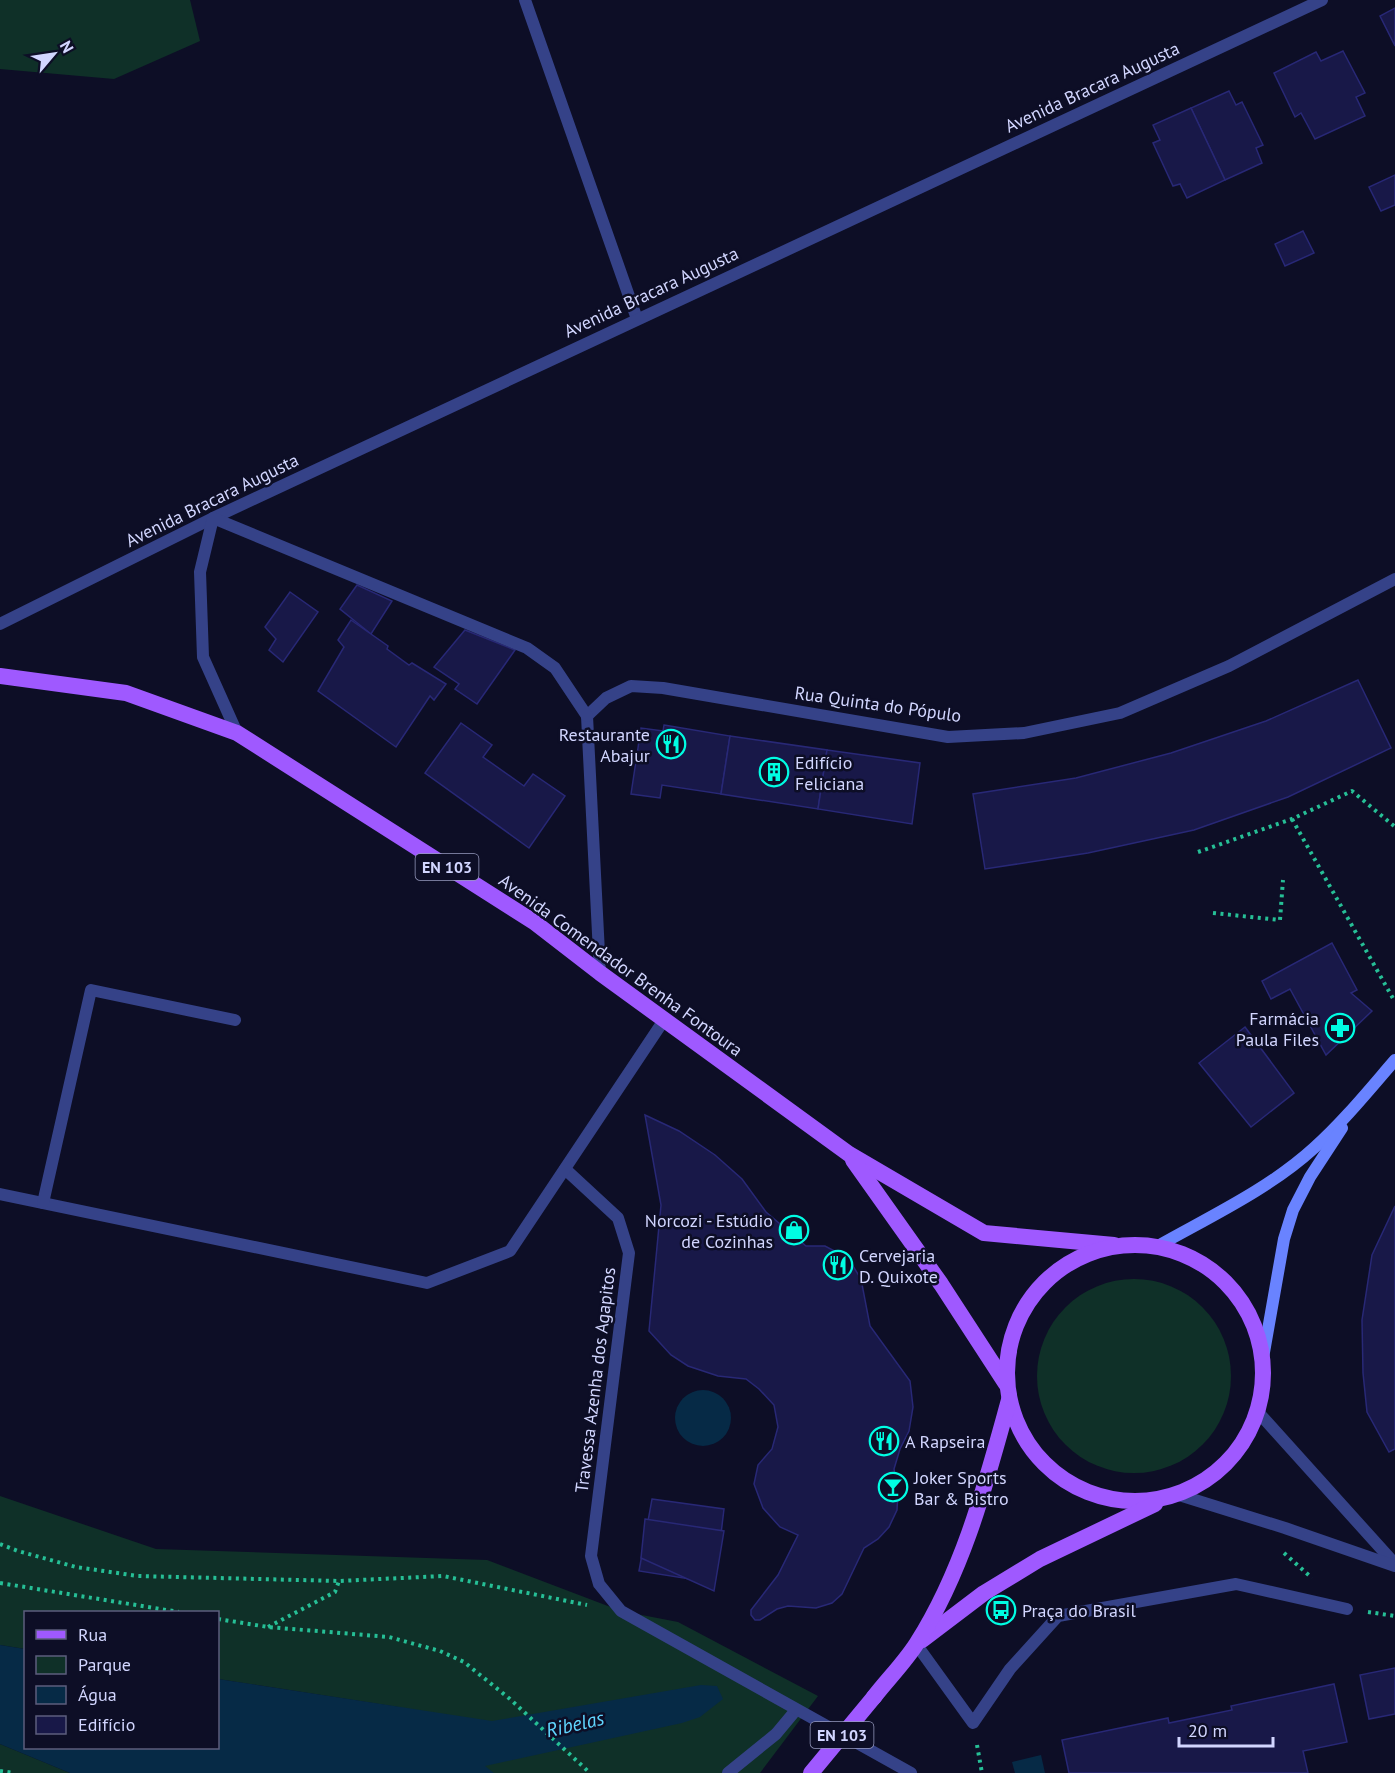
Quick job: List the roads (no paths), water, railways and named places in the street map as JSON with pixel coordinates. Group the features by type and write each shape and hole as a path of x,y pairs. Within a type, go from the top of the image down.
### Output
{"main road":[{"name":"Avenida Comendador Brenha Fontoura","path":"0,676 126,693 237,733 534,922 600,974 849,1154 984,1233 1114,1245"},
{"path":"916,1644 984,1593 1040,1559 1214,1476 1241,1448 1258,1412 1264,1385 1263,1358 1284,1239 1293,1210 1310,1177 1356,1107 1395,1059"},
{"path":"1158,1246 1258,1189 1293,1165 1356,1107"},
{"name":"Avenida Comendador Brenha Fontoura","path":"849,1154 940,1284 1008,1392"},
{"path":"916,1644 951,1576 979,1508 1008,1392 1009,1346 1022,1310 1046,1279 1078,1257 1114,1245 1158,1246 1196,1259 1229,1285 1252,1319 1263,1358"},
{"path":"1008,1392 1024,1439 1050,1471 1086,1493 1126,1502 1173,1497"},
{"name":"EN 103","path":"811,1773 916,1644"}],"street":[{"path":"525,0 637,319"},
{"name":"Avenida Bracara Augusta","path":"0,624 213,518 1322,0"},
{"path":"237,733 203,657 200,572 213,518 527,648 555,668 587,716 600,974"},
{"name":"Rua Quinta do Pópulo","path":"587,716 606,698 631,686 663,687 948,737 1024,733 1120,713 1229,666 1395,579"},
{"path":"43,1203 91,990 235,1020"},
{"path":"0,1194 427,1283 510,1251 664,1020"},
{"name":"Travessa Azenha dos Agapitos","path":"565,1169 618,1218 629,1253 591,1556 599,1584 621,1611 796,1710"},
{"path":"1258,1412 1395,1565"},
{"path":"1173,1497 1286,1528 1395,1565"},
{"path":"916,1644 973,1723 1010,1669 1058,1616 1236,1584 1347,1609"},
{"path":"728,1773 776,1734 796,1710 911,1773"}],"water":[{"path":"697,1390 709,1390 719,1394 727,1402 731,1418 727,1434 719,1442 709,1446 697,1446 687,1442 679,1434 675,1424 675,1412 679,1402 687,1394"},
{"name":"Ribelas","path":"0,1645 24,1649 24,1749 219,1749 219,1679 492,1721 701,1685 717,1686 723,1699 700,1717 682,1723 485,1766 494,1773 70,1773 0,1744"},
{"path":"1041,1755 1045,1773 1015,1773 1012,1762"}],"place":[{"name":"Restaurante Abajur","path":"671,744"},
{"name":"Edifício Feliciana","path":"774,772"},
{"name":"Farmácia Paula Files","path":"1340,1028"},
{"name":"Norcozi - Estúdio de Cozinhas","path":"794,1230"},
{"name":"Cervejaria D. Quixote","path":"838,1265"},
{"name":"A Rapseira","path":"884,1441"},
{"name":"Joker Sports Bar & Bistro","path":"893,1487"},
{"name":"Praça do Brasil","path":"1001,1610"}]}
